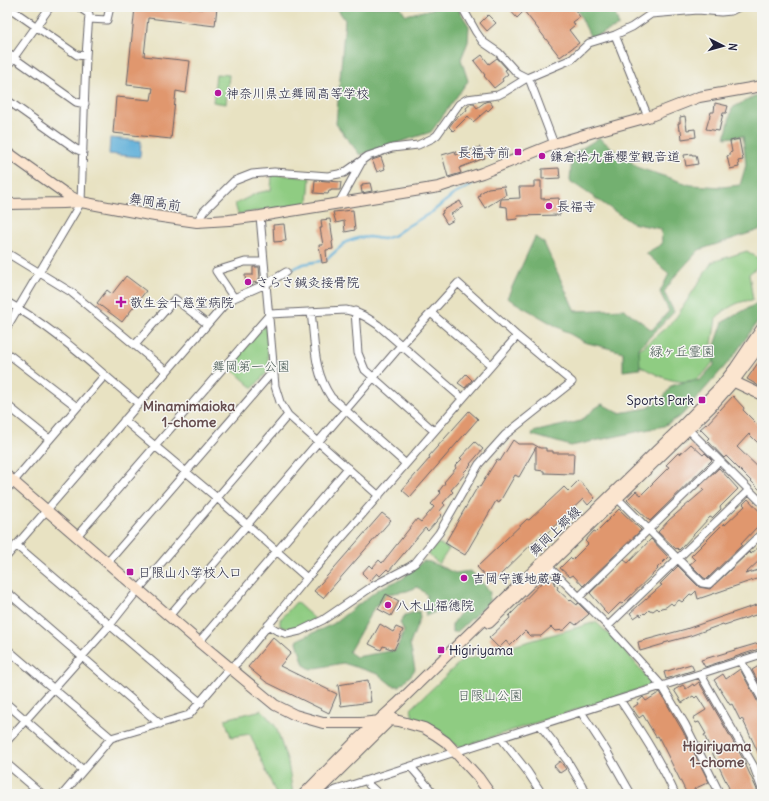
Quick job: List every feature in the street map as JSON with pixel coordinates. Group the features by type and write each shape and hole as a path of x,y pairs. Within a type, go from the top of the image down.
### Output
{"street":[{"path":"8,7 77,55 86,56"},
{"path":"7,67 50,7"},
{"path":"7,327 81,202 84,152 86,56 89,14 79,7"},
{"path":"89,19 107,20 110,7"},
{"path":"462,7 483,42 499,53 517,73 530,81 554,144"},
{"path":"196,222 204,211 234,180 240,177 252,174 274,172 328,176 344,173 368,156 392,148 418,144 437,135 459,104 467,99 498,94 527,78 572,59 588,43 615,35 632,27 651,14 698,10 721,12 731,11 739,7"},
{"path":"615,35 648,117"},
{"path":"7,53 76,102 84,104"},
{"name":"舞岡高前","path":"81,202 196,222 260,216 439,187 482,173 554,144 597,130 648,117 699,97 762,86"},
{"path":"7,100 76,149 84,152"},
{"path":"7,152 66,194 81,202"},
{"path":"339,202 363,160"},
{"path":"7,204 63,204 81,202"},
{"path":"260,216 270,314 275,386 280,402 288,415 379,496"},
{"path":"7,253 71,292 166,371"},
{"path":"234,298 216,271 246,262 264,262"},
{"path":"7,556 226,303 266,284 286,272"},
{"path":"169,616 401,346 458,283 517,336 572,382 505,435 479,464 440,533 415,563 373,586 323,620 300,631 287,634 268,625"},
{"path":"135,345 175,299 207,324"},
{"path":"7,302 46,327 77,350 138,403"},
{"path":"77,536 270,314 346,310 354,311 366,316 462,398"},
{"path":"354,311 358,353 365,370 434,431"},
{"path":"311,312 317,369 320,379 331,396 406,464"},
{"path":"431,313 491,365"},
{"name":"舞岡上郷線","path":"730,380 735,368 762,328"},
{"path":"63,794 111,738 189,715 201,703 307,578 517,336"},
{"name":"舞岡上郷線","path":"321,791 356,741 379,721 686,427 721,386 730,380 762,343"},
{"path":"7,353 77,407"},
{"path":"105,375 9,482 46,510 108,562 268,700 295,715 323,723 344,724 390,720 412,724 428,730 441,738 478,777 490,794"},
{"path":"108,562 269,376 274,375"},
{"path":"730,380 762,395"},
{"path":"7,404 49,439"},
{"path":"7,741 110,625 288,415"},
{"path":"124,420 217,498 307,578"},
{"path":"686,427 762,503"},
{"path":"579,597 719,460"},
{"path":"199,642 348,468"},
{"path":"608,626 749,490"},
{"path":"615,496 702,583 709,584 762,533"},
{"path":"16,545 201,703"},
{"path":"545,563 608,626 662,686 685,724 720,794"},
{"name":"舞岡上郷線","path":"304,794 321,791 545,563"},
{"path":"7,592 160,724"},
{"path":"7,649 111,738"},
{"path":"321,791 336,790 411,767 580,712 701,675 762,654"},
{"path":"741,661 762,699"},
{"path":"701,675 754,767 762,789"},
{"path":"620,700 666,773 675,794"},
{"path":"7,704 83,770"},
{"path":"580,712 606,750 631,794"},
{"path":"540,725 567,760 587,794"},
{"path":"501,738 527,771 542,794"},
{"path":"7,764 42,794"},
{"path":"411,767 434,794"},
{"path":"368,780 378,794"}],"green space":[{"path":"336,7 400,7 406,15 441,7 457,7 469,26 468,42 461,59 468,81 431,132 360,155 336,124 345,20"},
{"path":"576,7 613,7 619,26 591,38"},
{"path":"216,74 229,75 226,104 213,102"},
{"path":"762,94 762,229 699,250 676,275 664,292 674,312 639,348 640,369 623,371 623,352 584,342 507,298 535,237 544,243 575,311 624,309 652,330 669,311 660,292 669,274 646,253 662,244 661,229 632,223 570,181 572,154 599,138 639,168 691,185 722,187 740,185 746,165 743,136 725,138 732,108"},
{"path":"272,174 310,178 308,203 238,214 235,204 257,193 271,190"},
{"name":"緑ヶ丘霊園","path":"747,251 762,261 762,263 749,274 753,300 742,302 733,306 716,318 711,351 714,361 701,376 687,381 669,379 651,372 626,358 644,346 670,324 677,316 712,262"},
{"path":"759,302 762,303 762,315 733,357 682,415 664,426 571,446 532,435 533,432 581,421 602,404 619,413 648,408 663,398 671,386 684,382 700,380 714,365 714,348 723,322"},
{"name":"舞岡第一公園","path":"266,324 269,370 253,388 229,367"},
{"path":"438,543 449,549 439,564 428,554"},
{"path":"423,561 430,562 455,573 471,571 490,591 489,602 457,632 452,632 452,625 463,609 447,607 426,616 425,609 427,595 418,587 407,591 387,594 372,611 349,652 356,657 396,650 404,631 400,622 405,615 419,611 420,618 410,644 415,669 400,686 393,686 378,674 343,663 311,669 304,665 297,642 299,639 333,624 380,588 402,579"},
{"path":"296,602 315,619 293,628 284,628 280,626 280,620"},
{"name":"日限山公園","path":"596,622 623,648 650,681 649,686 461,747 452,742 439,730 413,718 411,709 461,661"},
{"path":"262,710 276,727 288,763 293,794 276,794 250,734 231,737 225,719"}],"water":[{"path":"110,138 141,141 140,157 109,154"}],"building":[{"path":"135,7 180,7 202,9 203,7 217,7 215,26 148,18 144,56 190,61 186,93 176,91 171,139 113,133 116,97 151,100 153,88 127,85"},
{"path":"507,7 573,7 580,17 573,22 575,25 569,30 579,43 560,57 524,11 517,18"},
{"path":"488,15 496,23 487,31 480,23"},
{"path":"482,55 489,64 497,58 507,69 505,70 508,74 502,79 503,81 494,88 474,61"},
{"path":"489,101 493,106 473,122 468,116 453,131 449,127 455,119 467,110 466,108 471,104 474,104 477,108"},
{"path":"715,103 728,106 726,113 723,113 719,131 706,129 711,112 714,112"},
{"path":"685,116 687,130 695,129 696,137 682,139 681,130 679,130 678,123 680,123 680,117"},
{"path":"739,139 743,160 738,161 739,167 730,169 727,156 732,152 730,141"},
{"path":"480,147 485,158 459,168 461,173 448,177 442,155 455,151 456,155"},
{"path":"684,155 696,155 698,164 686,166"},
{"path":"381,157 385,169 377,172 372,160"},
{"path":"559,168 560,178 542,179 542,169"},
{"path":"315,180 341,182 340,190 331,190 328,194 314,193"},
{"path":"534,181 541,181 541,199 559,198 560,215 517,216 518,219 508,220 507,207 500,206 501,199 520,198 519,187 534,187"},
{"path":"370,183 372,191 362,193 362,184"},
{"path":"504,186 506,195 485,208 478,197 480,196 479,194 488,188"},
{"path":"460,201 463,207 451,214 454,220 447,224 441,214 443,213 442,211"},
{"path":"353,210 355,230 345,232 344,221 336,223 333,212"},
{"path":"330,219 333,249 326,250 327,262 322,263 319,245 323,245 320,228 322,228 321,220"},
{"path":"284,224 286,241 274,242 273,225"},
{"path":"253,267 259,267 259,282 246,285 245,275 253,275"},
{"name":"敬生会十慈堂病院","path":"126,276 146,291 122,322 97,303 107,290 112,294"},
{"path":"762,357 762,382 759,386 747,379"},
{"path":"466,374 472,380 465,388 458,383"},
{"path":"733,396 744,408 743,410 762,429 762,447 749,434 737,447 762,471 762,492 726,456 724,458 707,440 709,438 700,429 706,425"},
{"path":"469,411 478,419 410,497 402,490 430,458 429,456"},
{"path":"513,440 518,444 533,444 540,448 546,448 546,451 553,451 553,453 574,453 573,474 544,473 544,471 536,470 536,447 519,477 515,475 499,503 496,501 465,555 445,543 478,486 480,487 497,459 500,461"},
{"path":"475,442 483,449 451,490 453,492 443,503 445,505 439,512 442,515 428,531 425,528 389,571 387,569 380,576 377,573 370,581 362,573 369,565 372,568 379,560 382,563 417,519 421,522 434,507 431,504 441,493 439,491 445,483 444,482 462,459 460,458"},
{"path":"691,444 703,455 705,453 712,460 650,521 627,500 636,491 641,495 669,467 666,465 678,453 680,454"},
{"path":"719,468 738,489 720,507 721,509 712,518 710,517 679,550 677,548 676,549 658,532 669,520 704,490 700,486"},
{"path":"579,480 595,498 588,505 583,499 544,536 542,534 492,583 477,567 527,519 529,520 564,487 568,491"},
{"path":"748,499 762,514 762,526 759,529 757,527 741,544 742,545 707,579 704,578 690,564 695,560 691,556 724,523 725,525 745,506 743,504"},
{"path":"619,509 641,530 583,586 573,575 570,577 560,568 570,558 572,560 588,544 585,541"},
{"path":"382,513 391,520 323,598 314,591"},
{"path":"651,539 668,557 657,568 658,569 622,604 620,603 608,615 590,593 624,560 628,563"},
{"path":"762,544 762,558 745,574 762,569 762,577 698,599 696,591 692,595 690,594 682,602 679,600 673,605 671,603 659,610 657,608 653,611 649,610 645,614 644,613 641,616 640,614 634,618 630,613 662,585 660,584 678,566 699,587 710,589 749,552 751,554"},
{"path":"548,576 555,582 554,584 558,587 557,589 570,601 571,600 577,605 578,603 589,614 576,625 572,622 564,630 555,631 551,627 541,636 530,636 525,631 510,646 506,641 499,648 489,638 510,618 509,616"},
{"path":"386,594 399,601 391,616 378,609"},
{"path":"762,603 762,613 640,651 638,642 686,629"},
{"path":"380,624 393,632 396,627 403,630 394,650 383,646 381,650 369,644"},
{"path":"273,637 291,653 280,666 337,694 329,713 266,682 248,667"},
{"path":"762,642 762,648 705,667 701,660"},
{"path":"691,664 694,670 666,679 664,672"},
{"path":"762,664 762,689 752,670"},
{"path":"740,669 762,710 762,761 742,718 740,720 732,704 730,705 714,680 723,674 726,679"},
{"path":"368,680 371,702 341,706 338,685"},
{"path":"699,682 742,757 759,794 730,794 729,788 704,735 706,734 699,722 696,723 693,718 706,710 697,696 695,698 693,696 682,703 674,690 683,685 686,689"},
{"path":"660,692 685,735 709,782 694,789 696,794 688,794 687,791 686,792 658,736 656,737 643,715 639,718 632,708 638,704 637,702 643,697 646,701"},
{"path":"560,761 566,769 560,773 554,766"}],"waterway":[{"path":"287,272 303,264 326,260 346,242 358,238 369,237 383,239 393,236 432,212 453,195 472,185"}],"place":[{"name":"神奈川県立舞岡高等学校","path":"218,93"},
{"name":"長福寺前","path":"518,152"},
{"name":"鎌倉拾九番櫻堂観音道","path":"542,156"},
{"name":"長福寺","path":"549,206"},
{"name":"さらさ鍼灸接骨院","path":"248,282"},
{"name":"敬生会十慈堂病院","path":"121,302"},
{"name":"Sports Park","path":"702,400"},
{"name":"日限山小学校入口","path":"130,572"},
{"name":"吉岡守護地蔵尊","path":"464,578"},
{"name":"八木山福徳院","path":"388,605"},
{"name":"Higiriyama","path":"441,650"}],"district":[{"name":"Minamimaioka 1-chome","path":"189,414"},
{"name":"Higiriyama 1-chome","path":"717,754"}]}
